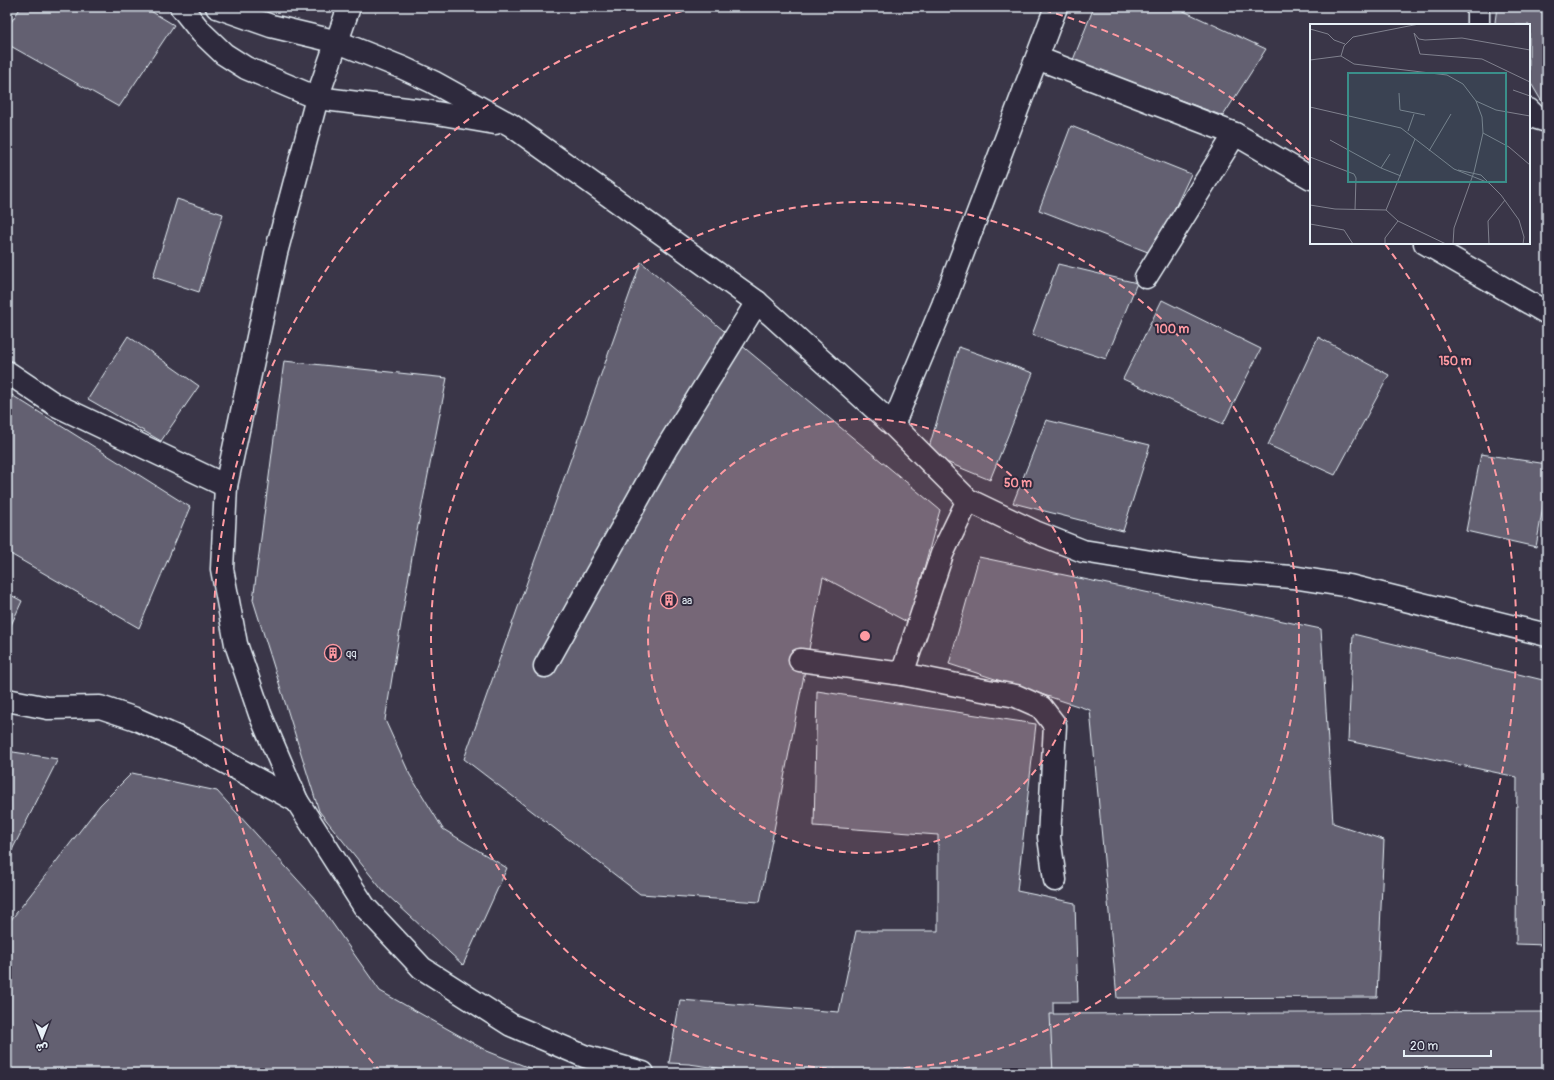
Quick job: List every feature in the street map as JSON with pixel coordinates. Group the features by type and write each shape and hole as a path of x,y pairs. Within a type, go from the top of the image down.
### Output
{"street":[{"path":"181,7 201,32 224,54 246,68 317,98 430,112 511,125"},
{"path":"217,7 271,26 338,42 403,68 433,82 511,125 757,302 893,425 968,500 1035,532 1083,550 1201,570 1292,577 1349,586 1547,635"},
{"path":"349,7 338,42 317,98 276,253 226,486 222,569 236,644 260,714 297,801 364,906 422,968 511,1025 584,1056 642,1073"},
{"path":"893,425 943,305 1056,7"},
{"path":"1478,7 1478,24"},
{"path":"1037,58 1235,134 1310,177"},
{"path":"1530,111 1537,118 1547,121"},
{"path":"1146,277 1235,134"},
{"path":"1427,244 1547,313"},
{"path":"545,666 666,449 757,302"},
{"path":"7,372 56,405 226,486"},
{"path":"902,674 942,554 968,500"},
{"path":"800,660 902,674 1016,696 1041,707 1055,725 1049,837 1055,880"},
{"path":"7,700 48,708 100,707 136,719 188,742 297,801"}],"building":[{"path":"21,7 144,7 174,25 119,107 7,44 7,28"},
{"path":"1094,7 1175,7 1266,49 1223,116 1073,60"},
{"path":"1497,7 1547,7 1547,108 1530,82 1530,24 1496,24 1495,22"},
{"path":"1071,126 1191,174 1153,254 1039,210"},
{"path":"177,199 223,214 199,292 153,277"},
{"name":"aa","path":"641,262 940,510 909,623 823,577 760,902 640,894 464,759"},
{"path":"1058,264 1137,283 1106,359 1032,335"},
{"path":"1162,300 1261,349 1223,424 1123,379"},
{"path":"128,336 199,386 161,441 88,399"},
{"path":"1318,337 1389,375 1335,475 1268,445"},
{"path":"959,347 1033,373 990,480 927,454"},
{"name":"qq","path":"284,361 447,378 413,551 385,720 410,775 443,829 507,868 463,965 383,891 319,811 253,600"},
{"path":"7,392 190,507 139,628 7,552"},
{"path":"1046,420 1150,445 1123,531 1013,503"},
{"path":"1481,454 1547,464 1547,483 1536,547 1466,531"},
{"path":"979,557 1321,629 1333,823 1384,840 1377,997 1117,998 1090,710 949,664"},
{"path":"7,593 22,601 7,634"},
{"path":"1353,634 1547,681 1547,945 1516,944 1517,777 1348,741"},
{"path":"817,691 1036,724 1017,891 1075,903 1078,1002 1053,1002 1054,1073 754,1073 689,1064 669,1063 680,1000 839,1012 856,931 938,931 938,835 814,826"},
{"path":"7,751 58,759 7,860"},
{"path":"132,773 217,791 316,900 380,991 487,1051 542,1073 7,1073 7,925 100,805"},
{"path":"1547,1012 1547,1073 1053,1073 1050,1014"}],"place":[{"name":"aa","path":"669,600"},
{"name":"qq","path":"333,653"}]}
